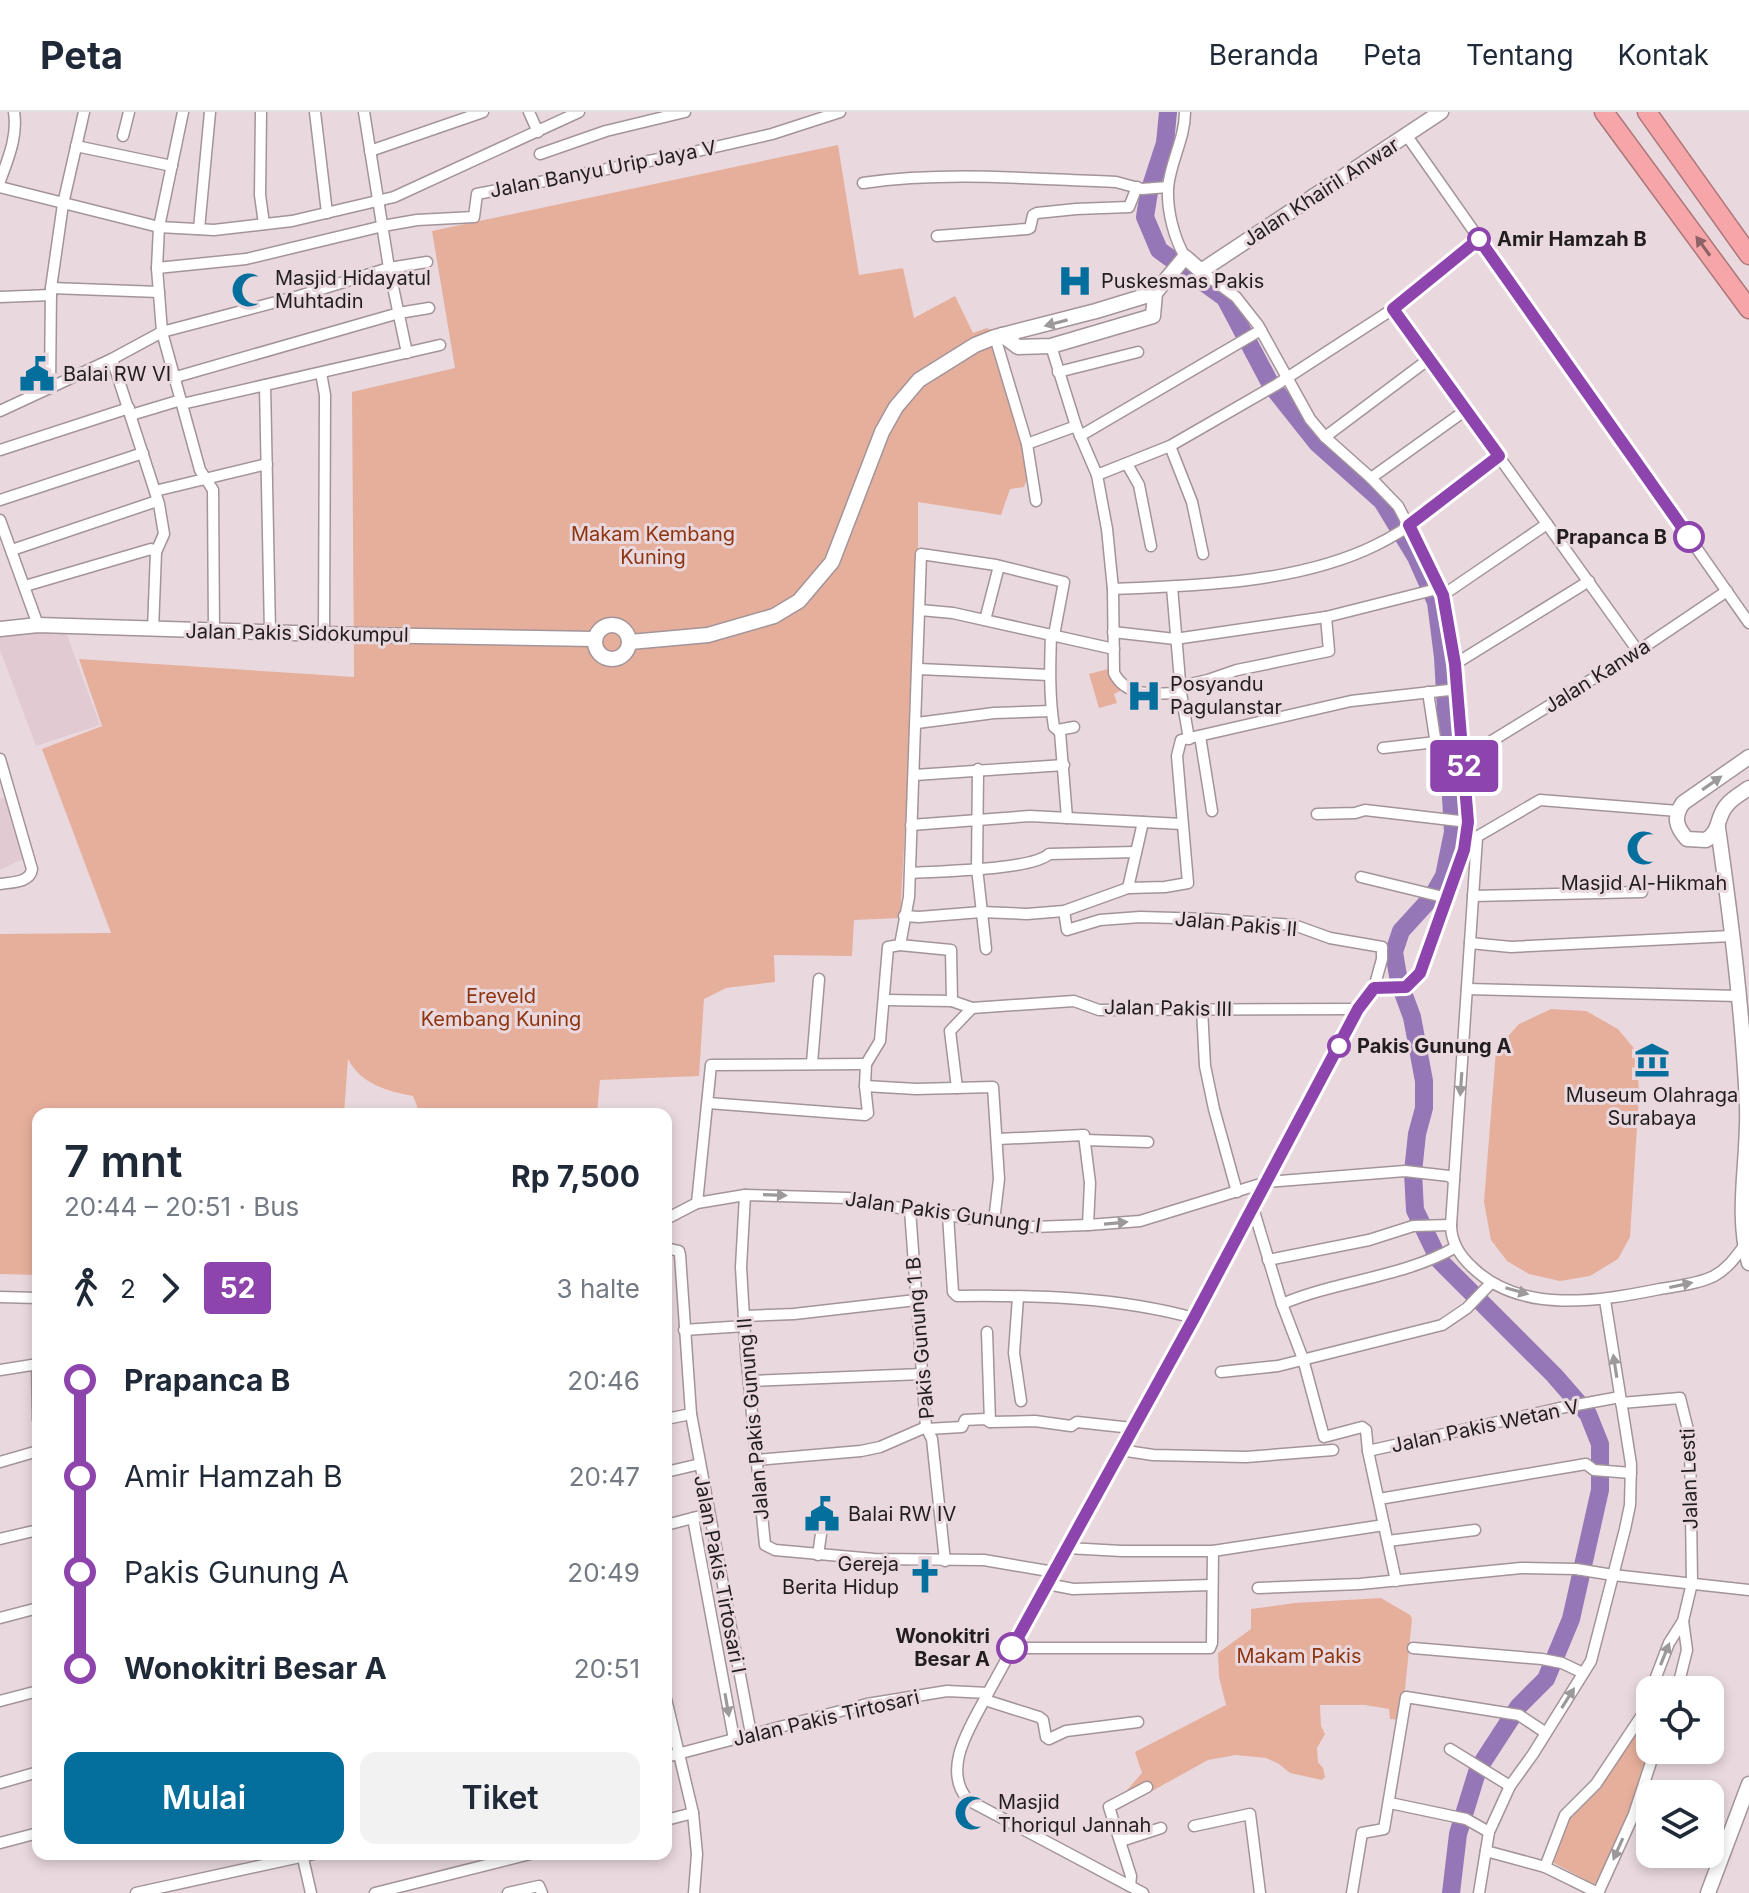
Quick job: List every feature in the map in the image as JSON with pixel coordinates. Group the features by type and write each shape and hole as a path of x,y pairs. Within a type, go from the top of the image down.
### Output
{"highway":[{"path":"1604,112 1749,309"},
{"path":"1647,112 1749,255"}],"street":[{"path":"14,112 16,123 12,145 0,184 63,204 159,227 199,229 264,224 394,197 579,112"},
{"path":"50,388 51,291 63,204 84,112"},
{"path":"123,136 129,112"},
{"path":"183,112 159,227 157,268 162,332 204,479 213,490 214,631"},
{"path":"199,229 210,112"},
{"path":"261,112 260,195 264,224"},
{"path":"315,112 327,213"},
{"path":"364,112 389,268 407,353"},
{"path":"370,151 483,112"},
{"path":"529,112 538,132"},
{"path":"540,154 606,131 682,112"},
{"name":"Jalan Banyu Urip Jaya V","path":"383,226 417,220 474,217 476,195 756,138 840,112"},
{"path":"630,642 708,635 774,616 799,601 832,562 882,432 896,407 919,380 975,345 1155,293 1179,264 1168,187 1179,150 1185,112"},
{"name":"Jalan Khairil Anwar","path":"1201,271 1441,112"},
{"path":"1407,136 1749,623"},
{"path":"76,146 172,166"},
{"path":"863,183 923,175 957,175 1116,182 1139,188 1168,187"},
{"path":"937,236 1029,228 1033,215 1037,213 1129,207 1139,188"},
{"path":"157,268 246,259 383,226"},
{"path":"1097,475 1170,446 1276,385 1393,309 1479,239"},
{"path":"0,411 162,332 299,296 389,268 427,262"},
{"path":"1179,264 1201,271 1236,297 1310,419 1398,506 1402,529 1435,591 1455,664 1454,689 1464,758 1458,821 1472,839 1473,896 1451,1225 1451,1236 1456,1247 1466,1262 1491,1283 1520,1293 1562,1301 1605,1300 1712,1277 1727,1267 1744,1246"},
{"path":"0,297 51,291 159,292"},
{"path":"1004,336 1018,347 1051,346 1151,317 1155,311 1155,293"},
{"path":"176,377 399,313 429,308"},
{"path":"1393,309 1638,651"},
{"path":"1096,311 1102,330"},
{"path":"1027,444 1078,431 1257,333"},
{"path":"1004,336 1036,501"},
{"path":"0,450 130,412 440,345"},
{"path":"1051,346 1078,431 1097,475 1107,529 1113,589 1114,673 1118,680 1129,689 1142,693 1181,689 1237,670 1329,651 1326,617"},
{"path":"1058,372 1138,352"},
{"path":"112,359 156,496 164,534 156,552 153,630"},
{"path":"1325,437 1429,359"},
{"path":"321,373 325,395 324,633"},
{"path":"265,385 270,632"},
{"path":"1371,478 1466,410"},
{"path":"1170,446 1192,502 1203,554"},
{"path":"0,500 143,453"},
{"path":"1113,589 1172,587 1267,576 1325,564 1375,545 1402,529 1499,456"},
{"path":"12,550 204,479 267,464"},
{"path":"1127,464 1139,485 1151,546"},
{"path":"0,520 38,625"},
{"path":"1113,632 1175,639 1326,617 1435,591 1547,524"},
{"path":"25,586 151,549 156,552"},
{"path":"900,945 911,873 922,553 999,566 1064,582 1053,634 1049,675 1053,726 1058,730 1064,765 1067,818"},
{"path":"985,620 999,566"},
{"path":"1455,664 1589,581"},
{"path":"1172,587 1181,689 1212,811"},
{"name":"Jalan Kanwa","path":"1464,758 1638,651 1727,591"},
{"path":"920,610 985,620 1114,649"},
{"name":"Jalan Pakis Sidokumpul","path":"0,629 38,625 594,639"},
{"path":"613,625 621,627 630,642 628,652 611,660 599,654 594,639 604,627 613,625"},
{"path":"919,669 1049,675"},
{"path":"904,916 1064,911 1128,888 1188,883 1177,748 1181,740 1351,701 1454,689"},
{"path":"1432,692 1441,777"},
{"path":"917,723 994,713 1051,711"},
{"path":"1058,730 1074,727"},
{"path":"1383,748 1436,742"},
{"path":"1723,861 1706,840 1687,839 1678,830 1678,811 1683,803 1749,757"},
{"path":"0,759 5,796 32,869 26,879 0,884"},
{"path":"915,775 1064,765"},
{"path":"978,769 977,868 986,949"},
{"path":"1749,788 1726,806 1718,828 1731,936 1743,975 1738,996 1747,1069 1744,1246 1749,1263"},
{"path":"1143,1893 963,1795 958,1753 986,1696 1194,1318 1358,1009 1374,988 1406,987 1420,973 1437,898 1472,839 1540,800 1678,811"},
{"path":"1317,814 1365,810 1458,821"},
{"path":"911,825 1030,816 1182,824"},
{"path":"1128,888 1143,822"},
{"path":"1706,840 1718,828"},
{"path":"911,873 1043,861 1049,854 1136,852"},
{"path":"1361,877 1437,898"},
{"path":"1473,896 1642,892"},
{"name":"Jalan Pakis II","path":"1064,911 1064,929 1067,930 1100,920 1140,917 1294,925 1330,938 1382,947 1374,988"},
{"path":"1470,943 1511,947 1731,936"},
{"path":"708,1103 865,1115 868,1111 866,1064 880,1041 888,947 900,945 951,950 952,1001"},
{"path":"812,1063 819,979"},
{"path":"1467,989 1738,996"},
{"name":"Jalan Pakis III","path":"885,1000 952,1001 972,1008 1074,1001 1099,1010 1358,1009"},
{"path":"957,1088 950,1031 972,1008"},
{"path":"1202,1009 1205,1066 1237,1192"},
{"path":"697,1203 711,1065 866,1064"},
{"path":"865,1086 916,1089 993,1087 999,1179 994,1221"},
{"path":"998,1139 1081,1134 1085,1140 1090,1183 1088,1225"},
{"path":"1085,1140 1148,1142"},
{"name":"Jalan Pakis Gunung I","path":"672,1216 697,1203 745,1195 848,1198 1033,1227 1088,1225 1140,1221 1267,1182 1411,1171 1449,1176 1454,1180"},
{"name":"Jalan Pakis Gunung II","path":"745,1195 741,1267 744,1321 765,1545 775,1550 874,1559 984,1560 1054,1572"},
{"path":"1120,1450 1153,1455 1246,1457 1329,1450 1303,1359 1282,1304 1253,1208"},
{"name":"Pakis Gunung 1 B","path":"910,1210 926,1428 932,1439 945,1561"},
{"path":"948,1215 954,1295 1096,1300 1158,1308 1194,1318"},
{"path":"1268,1260 1369,1240 1413,1226 1451,1225"},
{"path":"1282,1304 1429,1261 1456,1247"},
{"name":"Jalan Pakis Tirtosari I","path":"672,1249 679,1251 680,1255 691,1414 751,1734"},
{"path":"1221,1372 1278,1366 1442,1325 1480,1297 1491,1283"},
{"path":"0,1297 32,1298"},
{"path":"1018,1297 1014,1353 1021,1401"},
{"path":"684,1330 916,1300"},
{"path":"1479,1893 1489,1832 1510,1786 1591,1661 1630,1505 1631,1473 1605,1300"},
{"path":"987,1332 990,1422"},
{"path":"0,1370 32,1365"},
{"path":"749,1381 922,1374"},
{"name":"Jalan Lesti","path":"1621,1400 1678,1397 1682,1400 1690,1438 1692,1583 1683,1621 1669,1643 1657,1676"},
{"name":"Jalan Pakis Wetan V","path":"1324,1437 1365,1427 1368,1451 1572,1405 1621,1400"},
{"path":"672,1418 691,1414"},
{"path":"757,1460 861,1451 880,1447 926,1428 962,1427 966,1419 1035,1421 1071,1426 1077,1422 1132,1428"},
{"path":"1368,1451 1396,1581"},
{"path":"0,1462 32,1453"},
{"path":"672,1471 700,1464"},
{"path":"1379,1499 1586,1464 1599,1471 1631,1473"},
{"path":"672,1523 708,1514"},
{"name":"Jalan Pakis Tirtosari I","path":"693,1518 734,1739"},
{"path":"1067,1548 1213,1551 1384,1525"},
{"path":"818,1555 822,1527"},
{"path":"1388,1541 1475,1530"},
{"path":"0,1539 32,1531"},
{"path":"1012,1648 1210,1648 1213,1551"},
{"path":"1258,1588 1396,1581 1521,1568 1576,1569 1749,1590"},
{"path":"1047,1584 1073,1589 1212,1585"},
{"path":"0,1618 32,1610"},
{"name":"Jalan Lesti","path":"1680,1676 1687,1650 1683,1621"},
{"path":"1413,1648 1542,1659 1562,1663 1583,1673"},
{"name":"Jalan Pakis Tirtosari","path":"672,1755 867,1704 947,1691 986,1696 1039,1717 1043,1720 1049,1739 1066,1731 1138,1722"},
{"path":"0,1701 32,1693"},
{"path":"1352,1893 1362,1833 1384,1830 1406,1697 1519,1715 1546,1733"},
{"path":"672,1722 693,1813 697,1854 694,1893"},
{"name":"Jalan Lesti","path":"1545,1867 1565,1815 1596,1784 1636,1724"},
{"path":"1450,1749 1510,1786"},
{"path":"1486,1851 1545,1867 1599,1891 1634,1814 1650,1764"},
{"path":"0,1783 32,1774"},
{"path":"1708,1893 1749,1784"},
{"path":"1131,1889 1131,1876 1109,1807 1147,1787"},
{"path":"1390,1803 1460,1818 1489,1832"},
{"path":"672,1818 693,1813"},
{"path":"1194,1826 1250,1814 1260,1893"},
{"path":"1121,1841 1161,1828"},
{"path":"0,1843 32,1835"},
{"path":"136,1893 284,1860"},
{"path":"303,1860 311,1893"},
{"path":"375,1893 506,1860"},
{"path":"508,1893 541,1890"}],"shaded area":[{"path":"63,624 100,725 36,746 0,650 0,633"},
{"path":"6,797 25,858 0,870 0,799"}],"green space":[{"name":"Makam Kembang Kuning","path":"838,145 859,275 903,268 914,318 955,296 973,333 987,328 997,333 1030,470 1024,487 1010,489 1001,515 918,502 918,599 900,918 854,920 852,956 774,955 775,982 726,988 704,999 699,1076 600,1080 598,1108 418,1108 413,1096 384,1089 367,1080 348,1059 344,1108 32,1108 32,1275 0,1274 0,934 111,933 42,749 102,726 79,659 354,677 352,392 455,368 432,231"},
{"path":"1112,668 1120,691 1114,694 1117,703 1099,708 1089,674"},
{"path":"1551,1009 1586,1011 1618,1029 1637,1052 1639,1096 1630,1237 1618,1259 1590,1276 1560,1281 1529,1274 1507,1261 1491,1240 1484,1202 1496,1050 1519,1024"},
{"name":"Makam Pakis","path":"1381,1598 1412,1619 1402,1720 1390,1719 1389,1709 1365,1705 1320,1705 1321,1726 1325,1734 1317,1748 1318,1762 1325,1777 1322,1780 1290,1773 1266,1758 1236,1755 1208,1760 1116,1811 1113,1806 1142,1773 1135,1752 1226,1705 1219,1677 1218,1653 1251,1629 1251,1609"},
{"path":"1636,1728 1636,1764 1645,1764 1640,1780 1636,1780 1631,1807 1595,1885 1552,1862 1569,1819 1603,1784"}],"waterway":[{"path":"1168,112 1165,143 1149,192 1145,217 1159,250 1225,298 1271,385 1317,443 1382,501 1416,557 1436,602 1443,657 1453,832 1444,876 1432,897 1401,931 1394,952 1399,982 1412,1017 1424,1081 1424,1108 1417,1134 1413,1172 1415,1210 1439,1260 1554,1375 1588,1414 1600,1444 1600,1490 1571,1619 1546,1679 1519,1706 1480,1766"},
{"path":"1451,1893 1458,1834 1478,1769"}],"bus line":[{"name":"52","path":"1012,1648 1194,1318 1358,1009 1374,988 1406,987 1420,973 1464,850 1468,822 1455,664 1441,588 1409,525 1499,456 1393,309 1479,239 1689,537"}],"place":[{"name":"Amir Hamzah B","path":"1479,239"},
{"name":"Puskesmas Pakis","path":"1075,281"},
{"name":"Masjid Hidayatul Muhtadin","path":"249,290"},
{"name":"Balai RW VI","path":"37,374"},
{"name":"Prapanca B","path":"1689,537"},
{"name":"Posyandu Pagulanstar","path":"1144,696"},
{"name":"Masjid Al-Hikmah","path":"1644,848"},
{"name":"Pakis Gunung A","path":"1339,1046"},
{"name":"Museum Olahraga Surabaya","path":"1652,1060"},
{"name":"Balai RW IV","path":"822,1514"},
{"name":"Gereja Berita Hidup","path":"925,1576"},
{"name":"Wonokitri Besar A","path":"1012,1648"},
{"name":"Masjid Thoriqul Jannah","path":"972,1813"}],"park label":[{"name":"Ereveld Kembang Kuning","path":"501,1008"}]}
